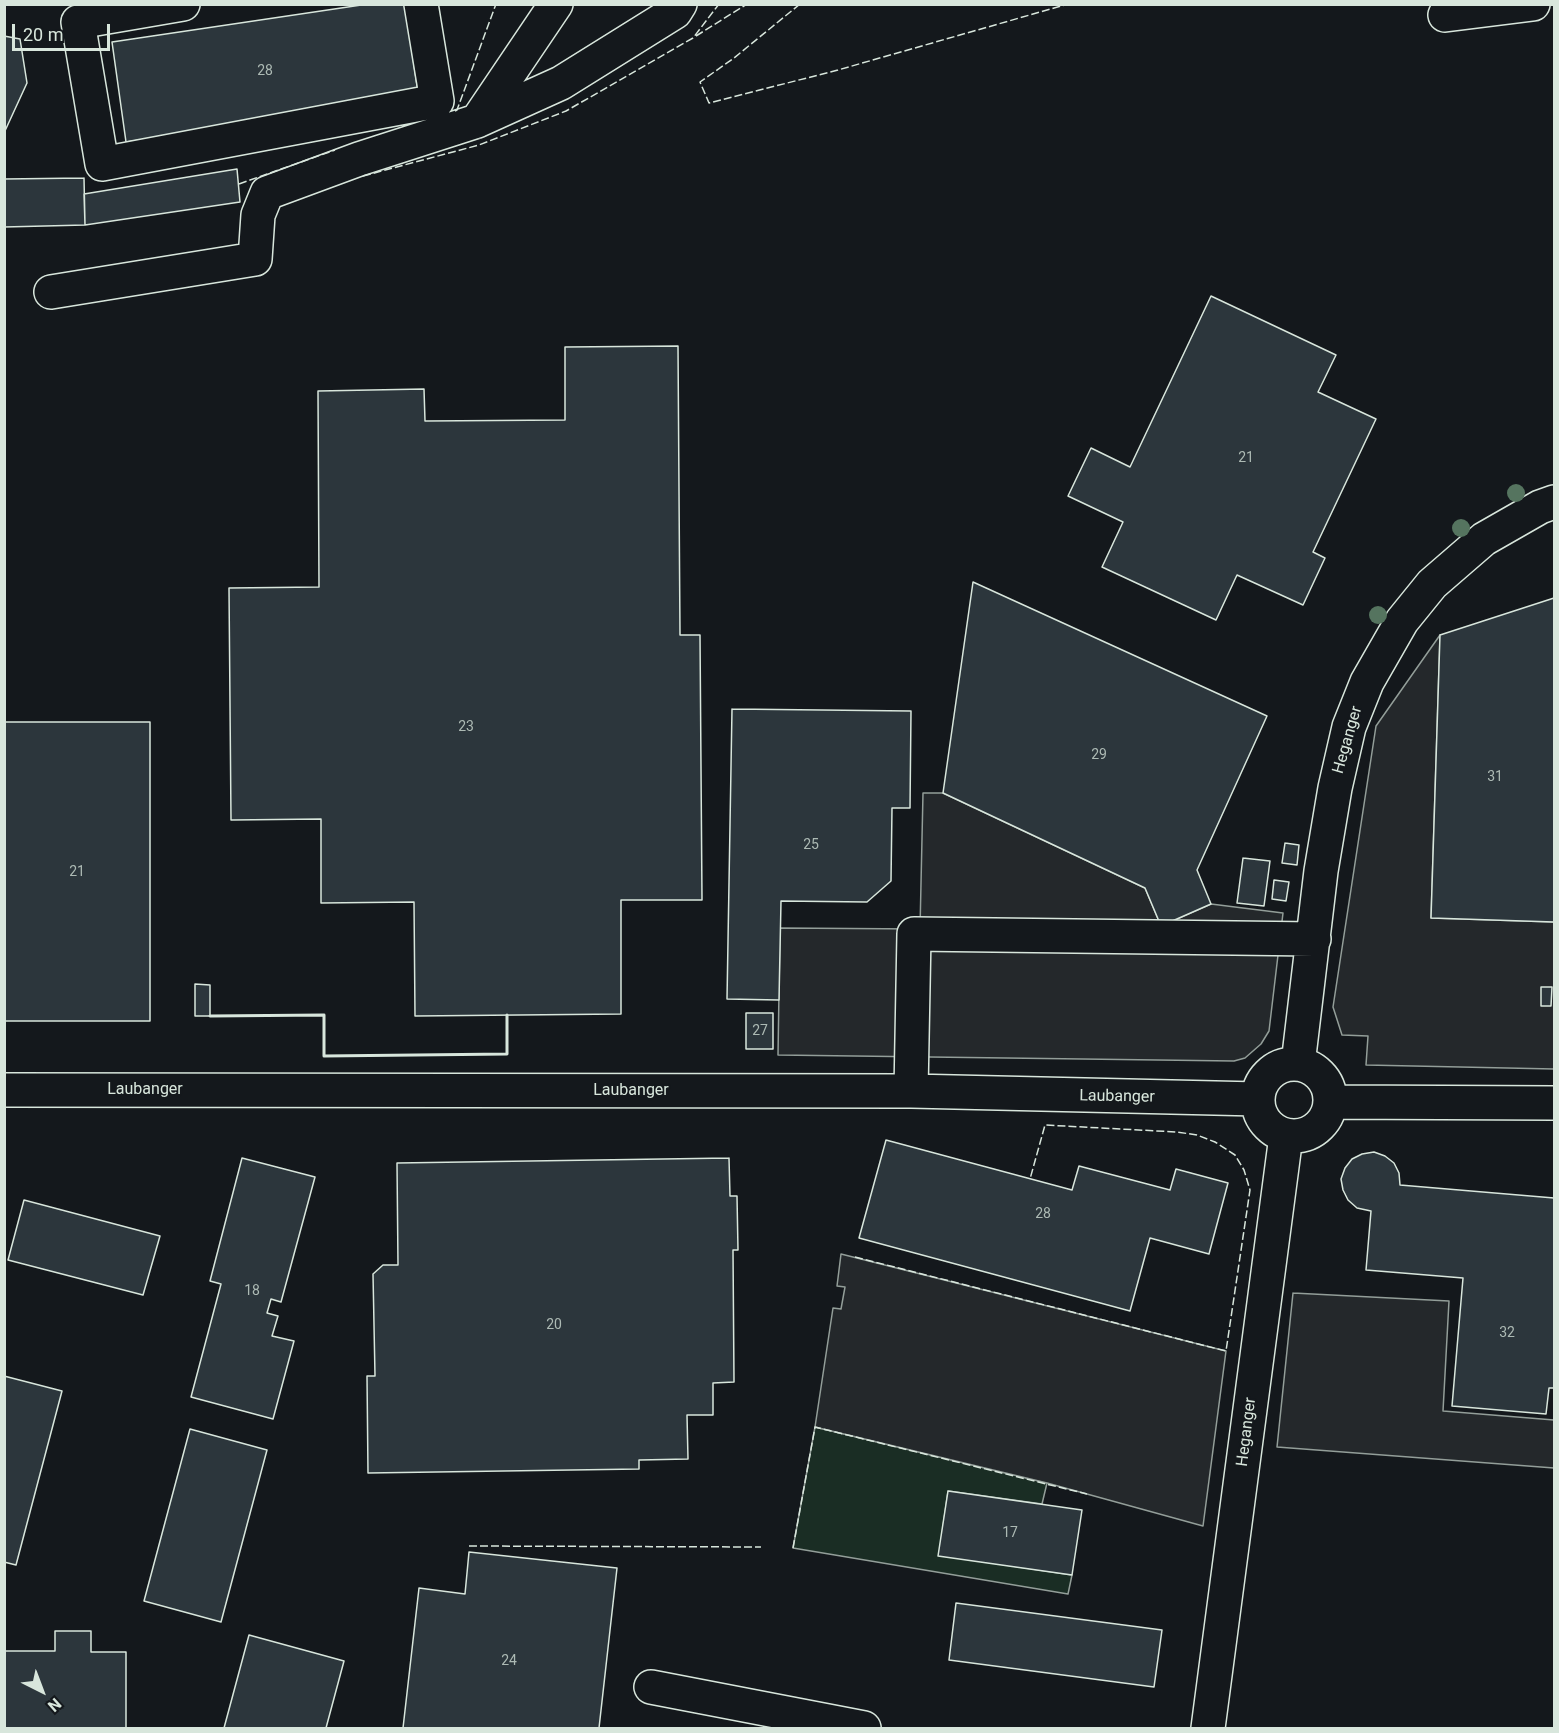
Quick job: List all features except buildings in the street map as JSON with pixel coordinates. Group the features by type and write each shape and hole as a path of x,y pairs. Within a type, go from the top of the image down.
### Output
{"street":[{"path":"183,4 78,22 102,164 438,101 421,4"},
{"path":"477,121 556,4"},
{"path":"51,292 255,260 258,215 267,193 359,159 477,121 561,83 675,12 680,4"},
{"path":"1445,15 1533,4"},
{"name":"Heganger","path":"1298,1064 1323,861 1335,788 1348,727 1367,682 1402,621 1432,584 1484,539 1554,501"},
{"path":"912,1091 914,934 1314,939"},
{"path":"1287,1064 1298,1064 1318,1073 1330,1092 1330,1102 1328,1114 1321,1125 1308,1134 1296,1137 1286,1136 1268,1126 1262,1118 1258,1099 1264,1080 1274,1070 1287,1064"},
{"name":"Laubanger","path":"4,1090 912,1091 1258,1099"},
{"path":"1330,1102 1554,1102"},
{"name":"Heganger","path":"1208,1728 1286,1136"},
{"path":"651,1687 864,1728"}],"green space":[{"path":"815,1427 1047,1483 1042,1504 948,1491 939,1555 1072,1575 1068,1594 793,1548"}],"shaded area":[{"path":"1440,635 1431,918 1554,922 1554,1069 1366,1065 1368,1036 1342,1035 1333,1007 1376,726"},
{"path":"923,793 943,793 1145,888 1161,926 1211,904 1283,913 1269,1031 1261,1044 1245,1058 1234,1061 778,1055 780,928 920,929"},
{"path":"841,1254 1226,1351 1203,1526 1047,1483 815,1427 833,1308 841,1309 845,1287 837,1286"},
{"path":"1293,1293 1449,1301 1443,1411 1554,1420 1554,1468 1277,1447"}],"fence":[{"path":"455,111 496,4"},
{"path":"363,176 479,145 566,111 693,38 719,4"},
{"path":"696,36 747,4"},
{"path":"800,4 734,58 700,82 709,103 838,70 1068,4"},
{"path":"239,184 335,150"},
{"path":"855,1257 1226,1351 1250,1190 1244,1170 1235,1155 1215,1142 1197,1135 1045,1125 1030,1179"},
{"path":"793,1548 815,1427 1087,1494"},
{"path":"469,1546 761,1547"}],"wall":[{"path":"210,1016 324,1015 324,1056 507,1054 507,1015"}]}
